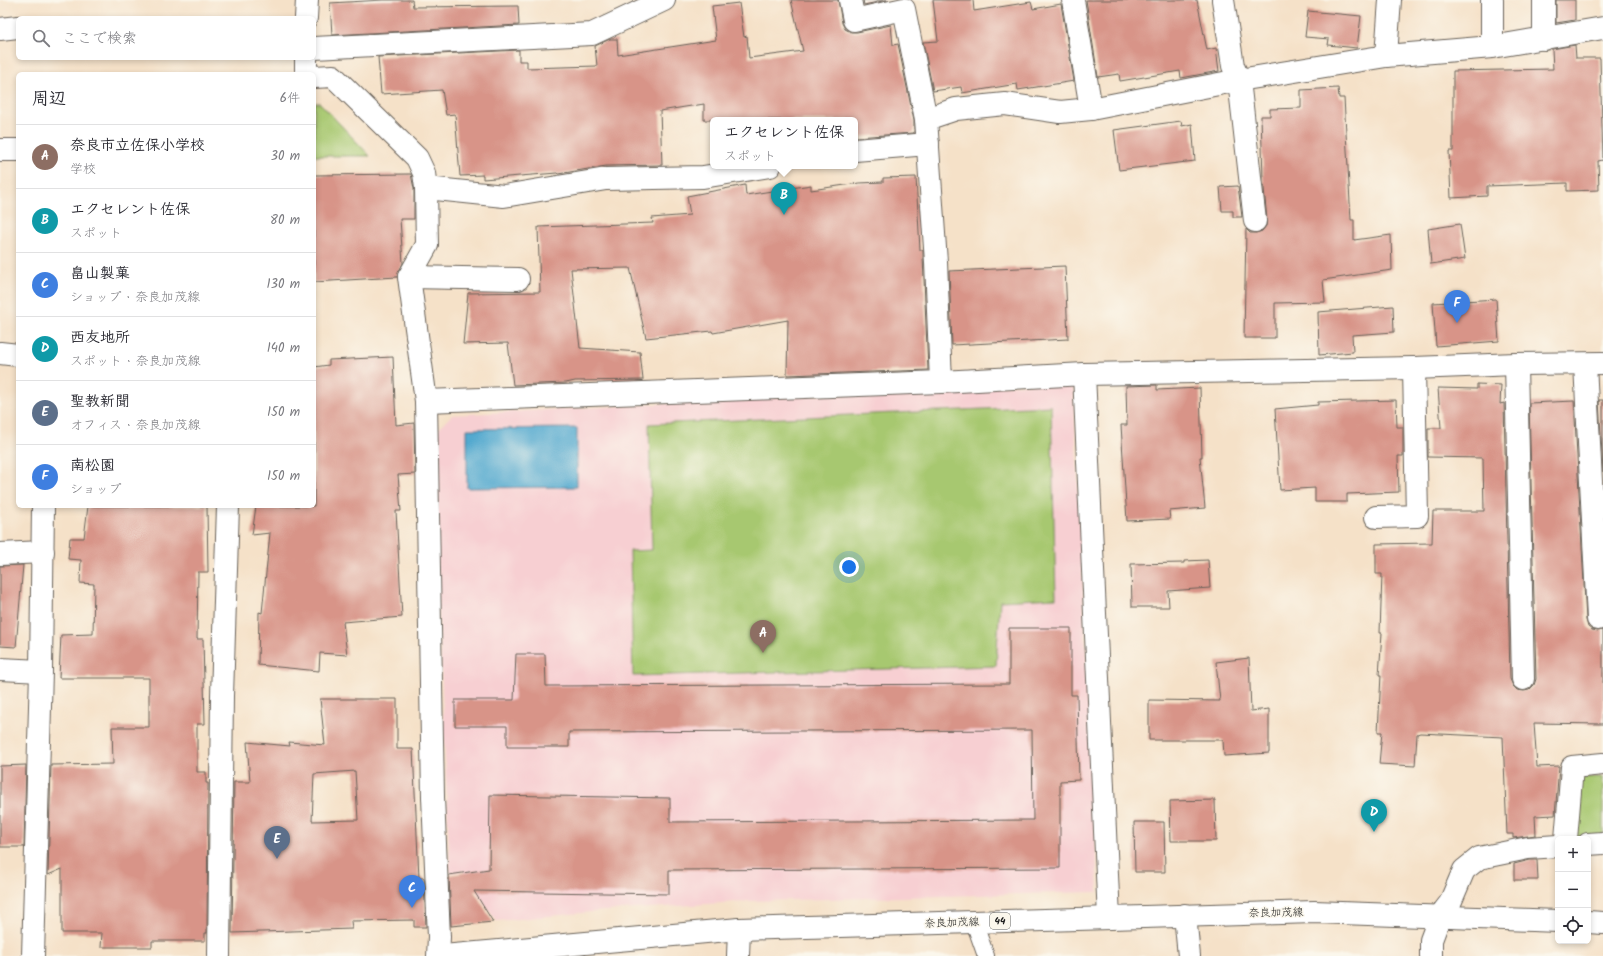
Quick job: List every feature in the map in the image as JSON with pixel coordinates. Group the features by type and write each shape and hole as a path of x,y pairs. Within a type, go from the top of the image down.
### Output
{"street":[{"path":"306,16 307,0"},
{"path":"316,48 592,34 664,0"},
{"path":"850,0 854,20 904,9 926,119 936,262 941,382"},
{"path":"1073,0 1091,109"},
{"path":"1223,0 1234,66 1239,80 1255,221"},
{"path":"1386,56 1390,0"},
{"path":"1492,0 1492,47"},
{"path":"1544,0 1544,39"},
{"path":"0,29 16,27"},
{"path":"926,119 956,109 1004,104 1060,112 1091,109 1239,80 1386,56 1492,47 1603,28"},
{"path":"306,60 306,72"},
{"path":"316,77 333,76 417,158 424,173 426,188 427,245 409,277 426,401 432,797 439,936 438,956"},
{"path":"858,150 928,144"},
{"path":"0,150 16,150"},
{"path":"426,188 504,196 606,179 703,177 752,169"},
{"path":"409,277 518,279"},
{"path":"0,353 16,355"},
{"path":"426,401 941,382 1084,374 1414,368 1516,364 1594,364 1598,619"},
{"path":"1516,364 1523,679"},
{"path":"1376,517 1417,516 1414,368"},
{"path":"1084,374 1109,918"},
{"path":"33,956 41,671 43,508"},
{"path":"219,956 222,696 228,508"},
{"path":"0,554 43,552"},
{"path":"0,669 41,671"},
{"path":"1566,836 1572,767 1603,764"},
{"path":"1591,844 1603,842"},
{"path":"1431,956 1431,940 1440,916 1450,903 1464,870 1479,858 1528,848 1555,846"},
{"name":"奈良加茂線","path":"443,956 739,929 1314,912 1555,921"},
{"path":"1185,915 1189,956"},
{"path":"1591,922 1603,923"},
{"path":"738,956 739,929"}],"lane":[{"path":"974,922 986,956"}],"shaded area":[{"path":"1073,382 1098,892 750,901 592,912 496,921 463,871 450,873 431,436 452,415"}],"green space":[{"path":"316,103 320,103 370,156 316,156"},
{"path":"1051,406 1056,598 1000,601 996,666 633,676 630,551 652,550 649,424"},
{"path":"1580,777 1603,777 1603,835 1591,838 1591,836 1573,836"}],"water":[{"path":"577,428 577,487 467,488 467,429"}],"building":[{"path":"412,0 413,7 518,6 519,25 332,35 330,3"},
{"path":"791,0 838,0 842,23 845,29 851,32 891,25 893,45 898,44 914,121 914,133 858,137 858,117 710,117 710,120 704,120 704,104 660,111 662,165 606,166 558,174 483,179 483,175 460,176 455,114 446,115 442,90 381,94 378,57 519,50 519,61 527,61 527,68 597,66 595,46 610,39 617,39 618,55 716,40 712,6 739,3 744,37 747,36 749,58 803,51"},
{"path":"863,0 887,0 864,5"},
{"path":"933,0 973,0 974,11 1031,2 1033,9 1061,4 1074,81 1018,90 1017,84 962,93 961,87 933,91 923,42 938,41"},
{"path":"1086,0 1197,0 1207,50 1216,48 1219,71 1181,78 1180,71 1120,81 1119,74 1098,77"},
{"path":"1556,0 1575,0 1575,20 1556,23"},
{"path":"1308,11 1361,16 1357,48 1328,45 1329,39 1305,37"},
{"path":"1575,45 1576,58 1600,58 1603,160 1598,161 1599,190 1567,191 1567,183 1487,186 1487,196 1451,198 1449,151 1453,151 1453,71 1553,69 1552,49"},
{"path":"1338,88 1339,98 1344,98 1351,220 1354,220 1354,240 1391,235 1392,270 1323,280 1325,302 1275,303 1275,338 1244,338 1246,229 1250,233 1262,231 1266,226 1267,220 1263,178 1261,116 1270,116 1270,109 1301,108 1301,90"},
{"path":"1181,121 1182,126 1192,124 1195,161 1119,170 1114,130"},
{"path":"411,174 414,189 414,219 400,219 403,263 397,277 316,282 316,175"},
{"path":"916,177 920,250 923,250 928,370 787,375 788,320 713,333 712,331 646,338 630,268 571,269 580,348 640,352 643,380 575,381 566,383 513,385 508,343 463,344 468,293 540,292 538,227 653,223 652,218 690,215 687,196 745,185 746,195 811,185 811,190 859,183 883,182 883,178"},
{"path":"1238,186 1242,217 1233,217 1233,211 1222,211 1220,187"},
{"path":"1460,224 1465,259 1431,264 1428,229"},
{"path":"1065,266 1068,339 952,345 949,271"},
{"path":"1496,299 1499,341 1436,346 1433,303"},
{"path":"1393,306 1394,332 1352,335 1353,352 1319,355 1318,312"},
{"path":"393,357 396,425 414,423 415,474 398,475 401,511 396,511 402,617 343,622 347,655 320,653 319,671 258,665 259,612 262,613 270,533 252,535 256,508 316,508 316,367 329,365 329,360"},
{"path":"1477,384 1501,385 1500,404 1504,403 1510,679 1513,686 1517,690 1529,690 1534,685 1536,679 1529,403 1574,401 1586,620 1588,627 1592,630 1603,630 1603,724 1534,723 1537,767 1559,766 1555,815 1535,816 1536,835 1513,838 1513,834 1507,834 1503,737 1420,733 1417,734 1415,766 1379,764 1382,732 1378,732 1381,675 1379,675 1382,633 1380,633 1382,574 1376,574 1376,544 1432,543 1433,511 1484,511 1483,458 1428,457 1428,428 1441,428 1438,388 1477,389"},
{"path":"1157,385 1157,390 1200,388 1202,457 1200,457 1205,508 1169,511 1170,519 1127,521 1121,425 1127,425 1126,386"},
{"path":"1396,400 1397,427 1403,427 1403,456 1398,456 1399,492 1347,494 1347,502 1315,502 1315,488 1280,490 1275,409 1318,405 1318,402"},
{"path":"1599,400 1603,400 1603,472"},
{"path":"88,508 207,508 208,572 198,572 197,639 203,639 205,724 197,724 197,772 206,772 206,783 208,783 207,933 205,933 205,941 152,941 152,947 101,947 102,933 62,933 62,869 48,875 51,765 113,764 112,727 149,727 149,678 59,678 61,635 93,634 94,584 80,583 81,560 68,559 70,538 84,538"},
{"path":"1208,560 1210,588 1168,591 1169,607 1132,607 1131,564 1184,563 1184,561"},
{"path":"23,565 16,647 0,646 0,566"},
{"path":"1009,628 1071,628 1071,695 1077,695 1079,780 1060,781 1060,868 669,870 669,894 474,891 493,922 451,926 449,875 489,869 490,795 670,798 670,822 1033,820 1032,730 569,732 569,747 507,747 507,726 455,726 455,700 514,700 516,654 545,654 546,686 1009,684"},
{"path":"1249,658 1251,711 1269,709 1269,753 1224,756 1223,740 1149,740 1149,700 1220,701 1216,662"},
{"path":"320,699 397,699 397,749 413,749 419,878 424,878 426,927 414,927 414,920 351,921 352,929 232,933 234,782 250,782 247,742 290,746 289,742 325,745","holes":["355,771 358,820 312,821 314,774"]},
{"path":"26,765 24,847 0,847 0,766"},
{"path":"1215,800 1216,841 1171,841 1170,801"},
{"path":"1134,822 1164,822 1165,872 1135,872"},
{"path":"1537,860 1538,880 1514,880 1514,864"}],"place":[{"name":"エクセレント佐保","path":"784,215"},
{"name":"南松園","path":"1457,323"},
{"name":"奈良市立佐保小学校","path":"763,653"},
{"name":"西友地所","path":"1374,832"},
{"name":"聖教新聞","path":"277,859"},
{"name":"畠山製菓","path":"412,908"}]}
